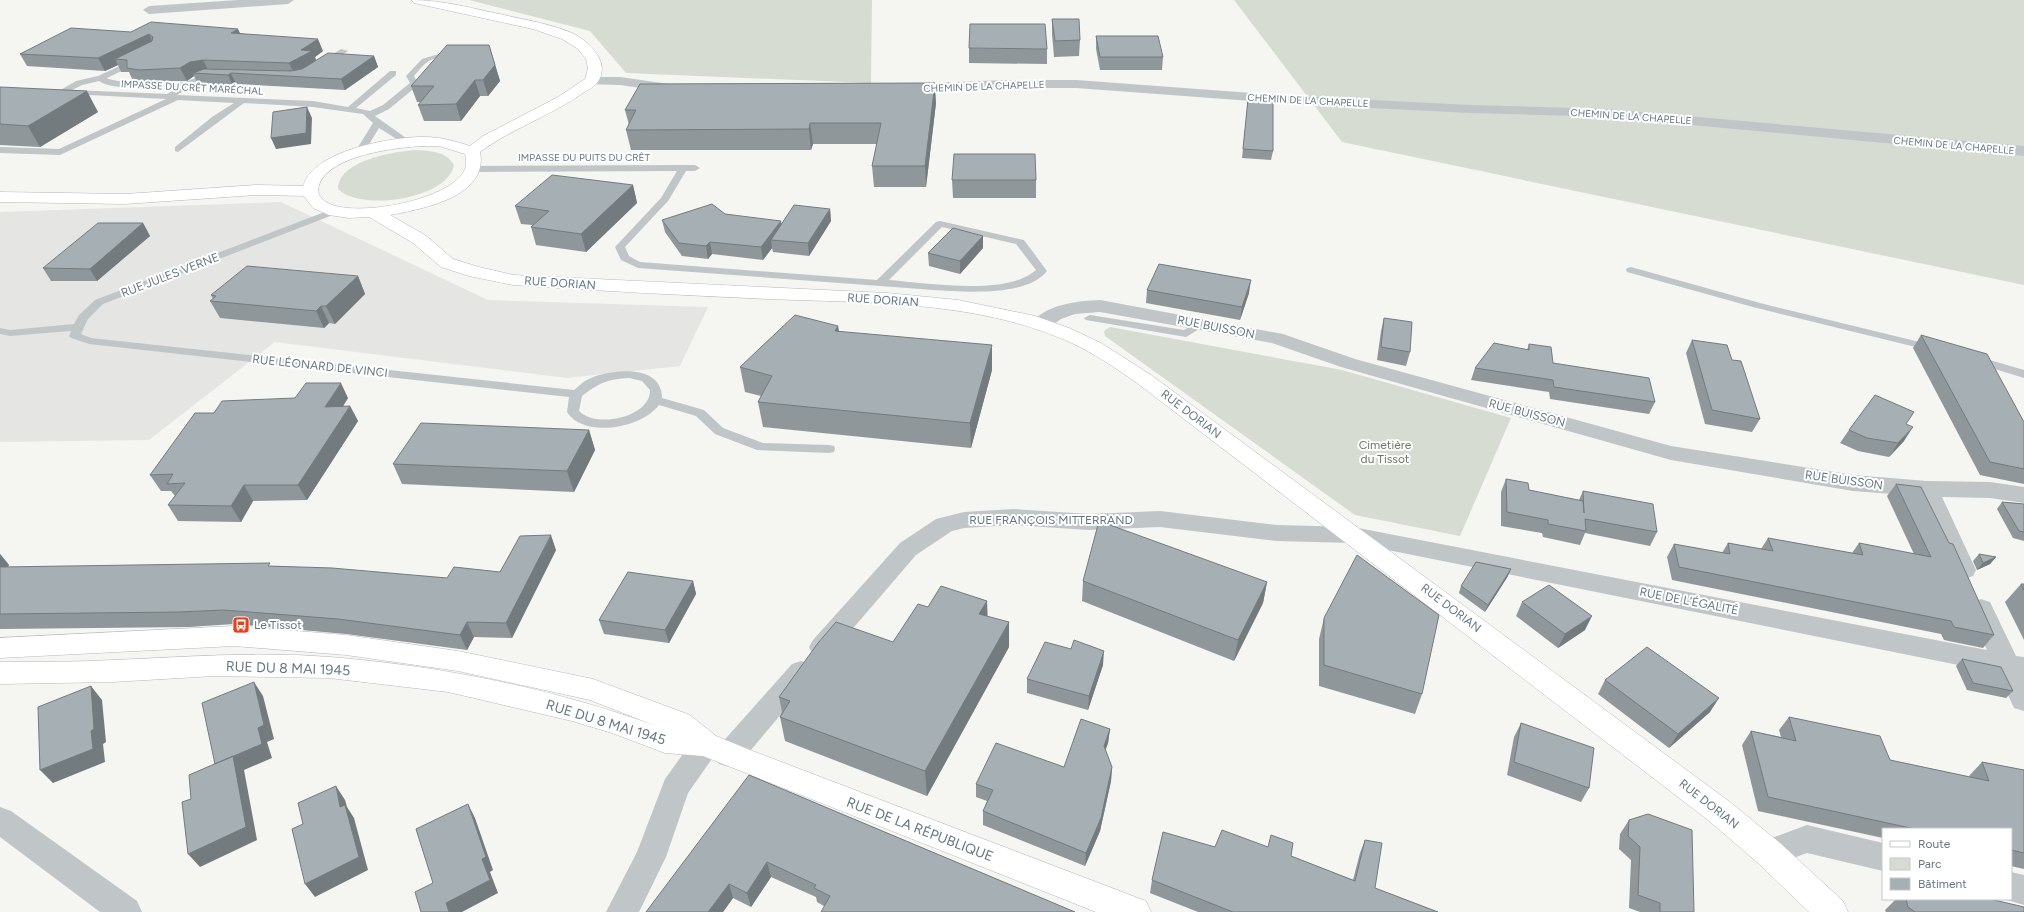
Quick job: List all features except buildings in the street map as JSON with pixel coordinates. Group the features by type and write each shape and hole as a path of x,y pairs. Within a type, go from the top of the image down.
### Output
{"main road":[{"path":"418,0 536,26 567,36 583,46 593,58 595,68 590,81 563,100 488,139 472,151"},
{"path":"472,151 473,169 462,183 439,197 424,203 374,213 335,211 321,206 312,199 309,191 317,175 327,167 360,152 406,142 440,142 472,134 536,113"},
{"path":"440,142 472,151"},
{"path":"0,197 125,199 256,190 309,191"},
{"path":"420,239 424,203"},
{"name":"RUE DORIAN","path":"374,213 420,239 447,263 475,272 513,280 883,300 948,305 998,312 1041,324 1083,341 1112,357 1353,535 1720,811 1769,853 1832,912"},
{"name":"RUE DU 8 MAI 1945","path":"1,655 112,671 215,665 329,667 448,681 572,710 616,723 665,741 718,750"},
{"name":"RUE DE LA RÉPUBLIQUE","path":"718,750 1135,912"}],"street":[{"path":"149,10 288,0"},
{"path":"590,81 620,82 680,89"},
{"name":"CHEMIN DE LA CHAPELLE","path":"887,89 1006,84 1076,84 1291,100 1471,109 1607,113 2024,151"},
{"name":"RUE BUISSON","path":"1041,324 1051,316 1066,310 1100,306 1276,338 1299,347 1488,403 1672,453 1853,483 1927,489 1990,490 2024,495"},
{"path":"1927,489 2015,667 2024,700"},
{"name":"RUE FRANÇOIS MITTERRAND","path":"622,912 651,857 675,788 718,750 901,556 926,535 944,525 979,518 1014,518 1083,522 1160,519 1277,533 1353,535"},
{"name":"RUE DE L'ÉGALITÉ","path":"1353,535 2015,667"},
{"path":"0,820 126,912"},
{"path":"1769,853 1807,839 1882,857"},
{"path":"2012,887 2024,890"}],"lane":[{"path":"315,69 344,51"},
{"path":"370,115 386,107 414,84 410,76 423,60 435,56 461,56"},
{"path":"141,57 101,78 106,82 145,86 190,84"},
{"path":"350,110 393,73"},
{"path":"0,150 60,152 172,97 200,78 217,76"},
{"name":"IMPASSE DU CRÊT MARÉCHAL","path":"101,78 79,83 58,91 313,104 366,112 406,142"},
{"path":"178,149 215,119 242,100"},
{"path":"360,152 378,122"},
{"path":"683,168 665,199 620,247 625,258 638,265 880,283 982,288 1005,286 1026,281 1042,271 1020,242 940,224 880,283"},
{"name":"IMPASSE DU PUITS DU CRÊT","path":"473,169 695,168"},
{"name":"RUE JULES VERNE","path":"78,327 83,317 99,302 335,211"},
{"path":"1631,270 1757,305 1942,350"},
{"path":"1090,318 1186,334 1201,324"},
{"path":"0,340 5,332 78,327"},
{"name":"RUE LÉONARD DE VINCI","path":"78,327 75,336 89,341 576,394"},
{"path":"1964,357 2024,374"},
{"path":"614,375 634,375 650,381 656,391 655,400 640,415 621,423 591,424 577,417 573,412 576,394 594,381 614,375"},
{"path":"655,400 675,404 700,413 719,431 762,446 829,449"}],"shaded area":[{"path":"281,202 488,300 708,307 680,366 567,378 275,342 149,440 0,442 0,212"}],"green space":[{"path":"469,0 872,0 871,83 626,73 590,31"},
{"path":"1234,0 2024,0 2024,285 1342,142"},
{"path":"415,150 442,154 451,160 454,165 448,177 437,186 421,194 402,198 365,200 349,196 338,189 341,179 347,171 357,164 381,156"},
{"name":"Cimetière du Tissot","path":"1110,327 1342,370 1511,418 1460,536 1355,515 1105,336 1104,331"}],"place":[{"name":"Le Tissot","path":"241,625"}]}
